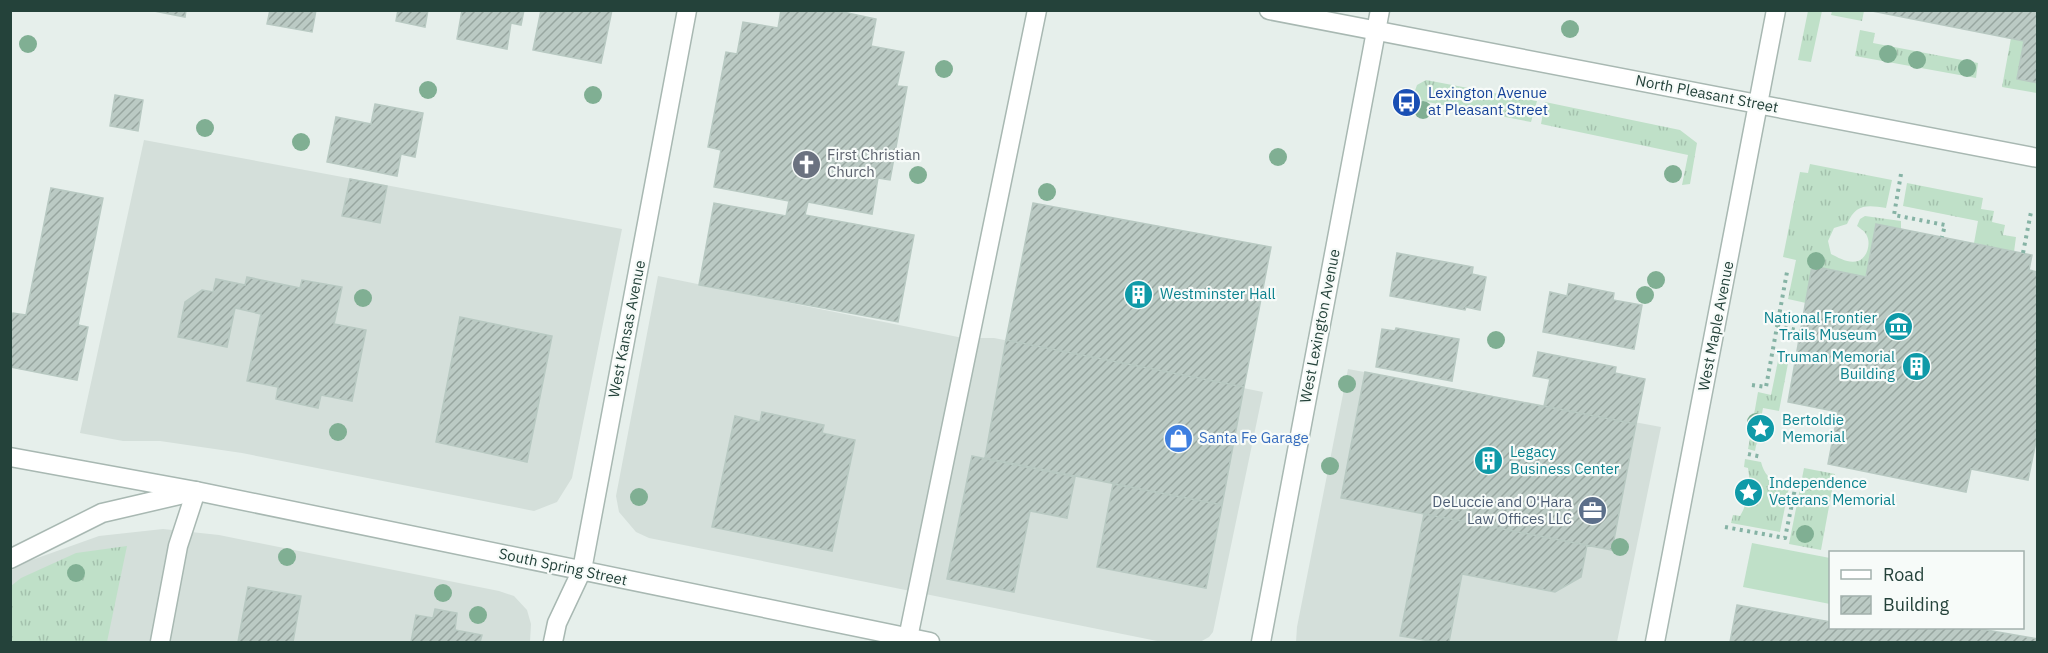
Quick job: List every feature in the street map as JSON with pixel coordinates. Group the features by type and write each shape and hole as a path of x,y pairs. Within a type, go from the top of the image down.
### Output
{"street":[{"name":"West Kansas Avenue","path":"554,642 557,623 582,570 687,10"},
{"path":"908,638 1037,10"},
{"name":"North Pleasant Street","path":"1269,10 2037,158"},
{"name":"West Lexington Avenue","path":"1261,642 1380,10"},
{"name":"West Maple Avenue","path":"1655,642 1776,10"},
{"name":"South Spring Street","path":"10,457 196,491 930,642"},
{"name":"South Spring Street","path":"10,559 102,513 196,491"},
{"path":"160,642 178,546 196,491"}],"path":[{"path":"1901,174 1894,214 1945,225 1942,237"},
{"path":"2023,253 2031,212"},
{"path":"1752,385 1766,387 1787,272"},
{"path":"1777,326 1801,331"},
{"path":"1748,454 1761,457"},
{"path":"1725,527 1785,538 1796,484"}],"shaded area":[{"path":"144,140 622,229 572,478 557,502 534,511 242,453 160,441 123,441 80,433"},
{"path":"658,276 963,338 994,338 1263,392 1213,632 1200,642 1162,642 649,538 636,532 619,512 616,496"},
{"path":"1348,369 1661,427 1617,642 1296,642 1297,627"},
{"path":"163,529 219,535 499,591 514,596 527,610 531,624 530,642 11,642 10,571 29,561 99,536"}],"green space":[{"path":"1808,11 1822,11 1811,62 1798,60"},
{"path":"1832,11 1864,11 1862,21 1831,15"},
{"path":"1860,30 1875,33 1873,43 1978,63 1976,78 1855,56"},
{"path":"2011,38 2024,41 2017,78 2037,83 2037,93 2002,87"},
{"path":"1426,80 1537,101 1531,122 1412,99 1417,85"},
{"path":"1545,102 1680,130 1697,143 1690,184 1682,185 1688,155 1541,124"},
{"path":"1810,164 1892,180 1886,208 1862,207 1850,217 1847,224 1834,228 1828,241 1831,254 1851,262 1864,257 1869,243 1865,233 1857,226 1860,219 1865,216 1901,221 1901,229 1876,224 1866,277 1813,266 1806,303 1788,299 1796,260 1783,257 1800,172 1808,173"},
{"path":"1907,183 1983,198 1981,209 1994,211 1992,222 2005,225 2003,235 2016,237 2014,252 1974,243 1978,221 1903,206"},
{"path":"1779,356 1789,358 1779,411 1763,408 1755,451 1748,449 1758,392 1771,395"},
{"path":"1745,459 1761,462 1770,479 1789,487 1780,532 1731,523 1733,515 1740,516 1747,499 1749,481 1748,468 1744,467"},
{"path":"1804,468 1835,474 1821,550 1789,544"},
{"path":"1752,543 1829,558 1829,604 1743,587"},
{"path":"127,546 107,642 11,642 11,586 21,578 76,553"}],"building":[{"path":"149,10 186,10 185,17"},
{"path":"270,10 316,10 312,32 267,24"},
{"path":"398,10 428,10 425,27 396,21"},
{"path":"462,10 524,10 521,25 511,23 507,49 457,39"},
{"path":"541,10 612,10 601,63 533,50"},
{"name":"First Christian Church","path":"781,10 834,10 876,19 871,46 904,52 897,86 907,87 890,180 878,178 872,214 808,202 805,215 914,235 898,322 699,285 714,203 786,216 789,201 714,187 721,150 708,147 726,52 737,54 743,22 778,28"},
{"path":"1867,10 2038,10 2038,83 2017,79 2024,41"},
{"path":"115,95 143,100 138,131 110,126"},
{"path":"375,104 423,113 415,157 401,154 397,176 327,162 336,117 371,124"},
{"path":"350,179 387,186 380,223 342,216"},
{"path":"51,188 103,198 78,325 88,327 77,380 10,367 10,326 13,313 26,315"},
{"name":"Westminster Hall","path":"1033,203 1271,247 1244,387 1006,340"},
{"name":"Truman Memorial Building","path":"1876,224 2032,255 2029,270 2038,272 2038,432 2028,480 1971,469 1966,492 1828,464 1838,412 1788,402 1812,266 1866,277"},
{"path":"1397,253 1473,267 1472,274 1486,277 1480,310 1466,307 1465,310 1390,296"},
{"path":"247,277 300,288 302,280 342,287 334,324 366,330 352,401 321,395 318,408 276,399 278,387 247,381 261,314 235,308 227,347 178,337 185,302 202,290 213,292 216,279 245,285"},
{"path":"1569,284 1614,293 1613,300 1642,305 1634,349 1543,332 1550,292 1567,296"},
{"path":"460,317 552,336 527,462 436,442"},
{"path":"1396,328 1459,339 1452,381 1376,367 1382,329 1395,331"},
{"path":"1006,340 1244,387 1222,505 985,458"},
{"path":"1538,352 1616,367 1615,373 1645,379 1636,424 1544,406 1550,379 1533,376"},
{"name":"Legacy Business Center","path":"1365,372 1636,424 1612,550 1341,498"},
{"path":"762,412 824,425 822,433 855,440 832,551 712,527 735,416 760,422"},
{"path":"972,456 1075,477 1067,518 1030,511 1014,592 947,579"},
{"path":"1113,484 1222,505 1206,588 1097,567"},
{"path":"1424,514 1587,545 1581,577 1555,592 1462,574 1449,642 1400,636"},
{"path":"248,587 301,596 293,642 238,642"},
{"path":"1737,605 1829,622 1829,629 1981,629 2038,639 2038,642 1730,642"},
{"path":"435,609 457,613 455,630 482,635 480,642 411,642 416,615 433,618"}],"place":[{"name":"Lexington Avenue at Pleasant Street","path":"1407,102"},
{"name":"First Christian Church","path":"806,164"},
{"name":"Westminster Hall","path":"1139,294"},
{"name":"National Frontier Trails Museum","path":"1898,327"},
{"name":"Truman Memorial Building","path":"1916,366"},
{"name":"Bertoldie Memorial","path":"1761,429"},
{"name":"Santa Fe Garage","path":"1178,438"},
{"name":"Legacy Business Center","path":"1489,461"},
{"name":"Independence Veterans Memorial","path":"1748,492"},
{"name":"DeLuccie and O'Hara Law Offices LLC","path":"1593,511"}]}
